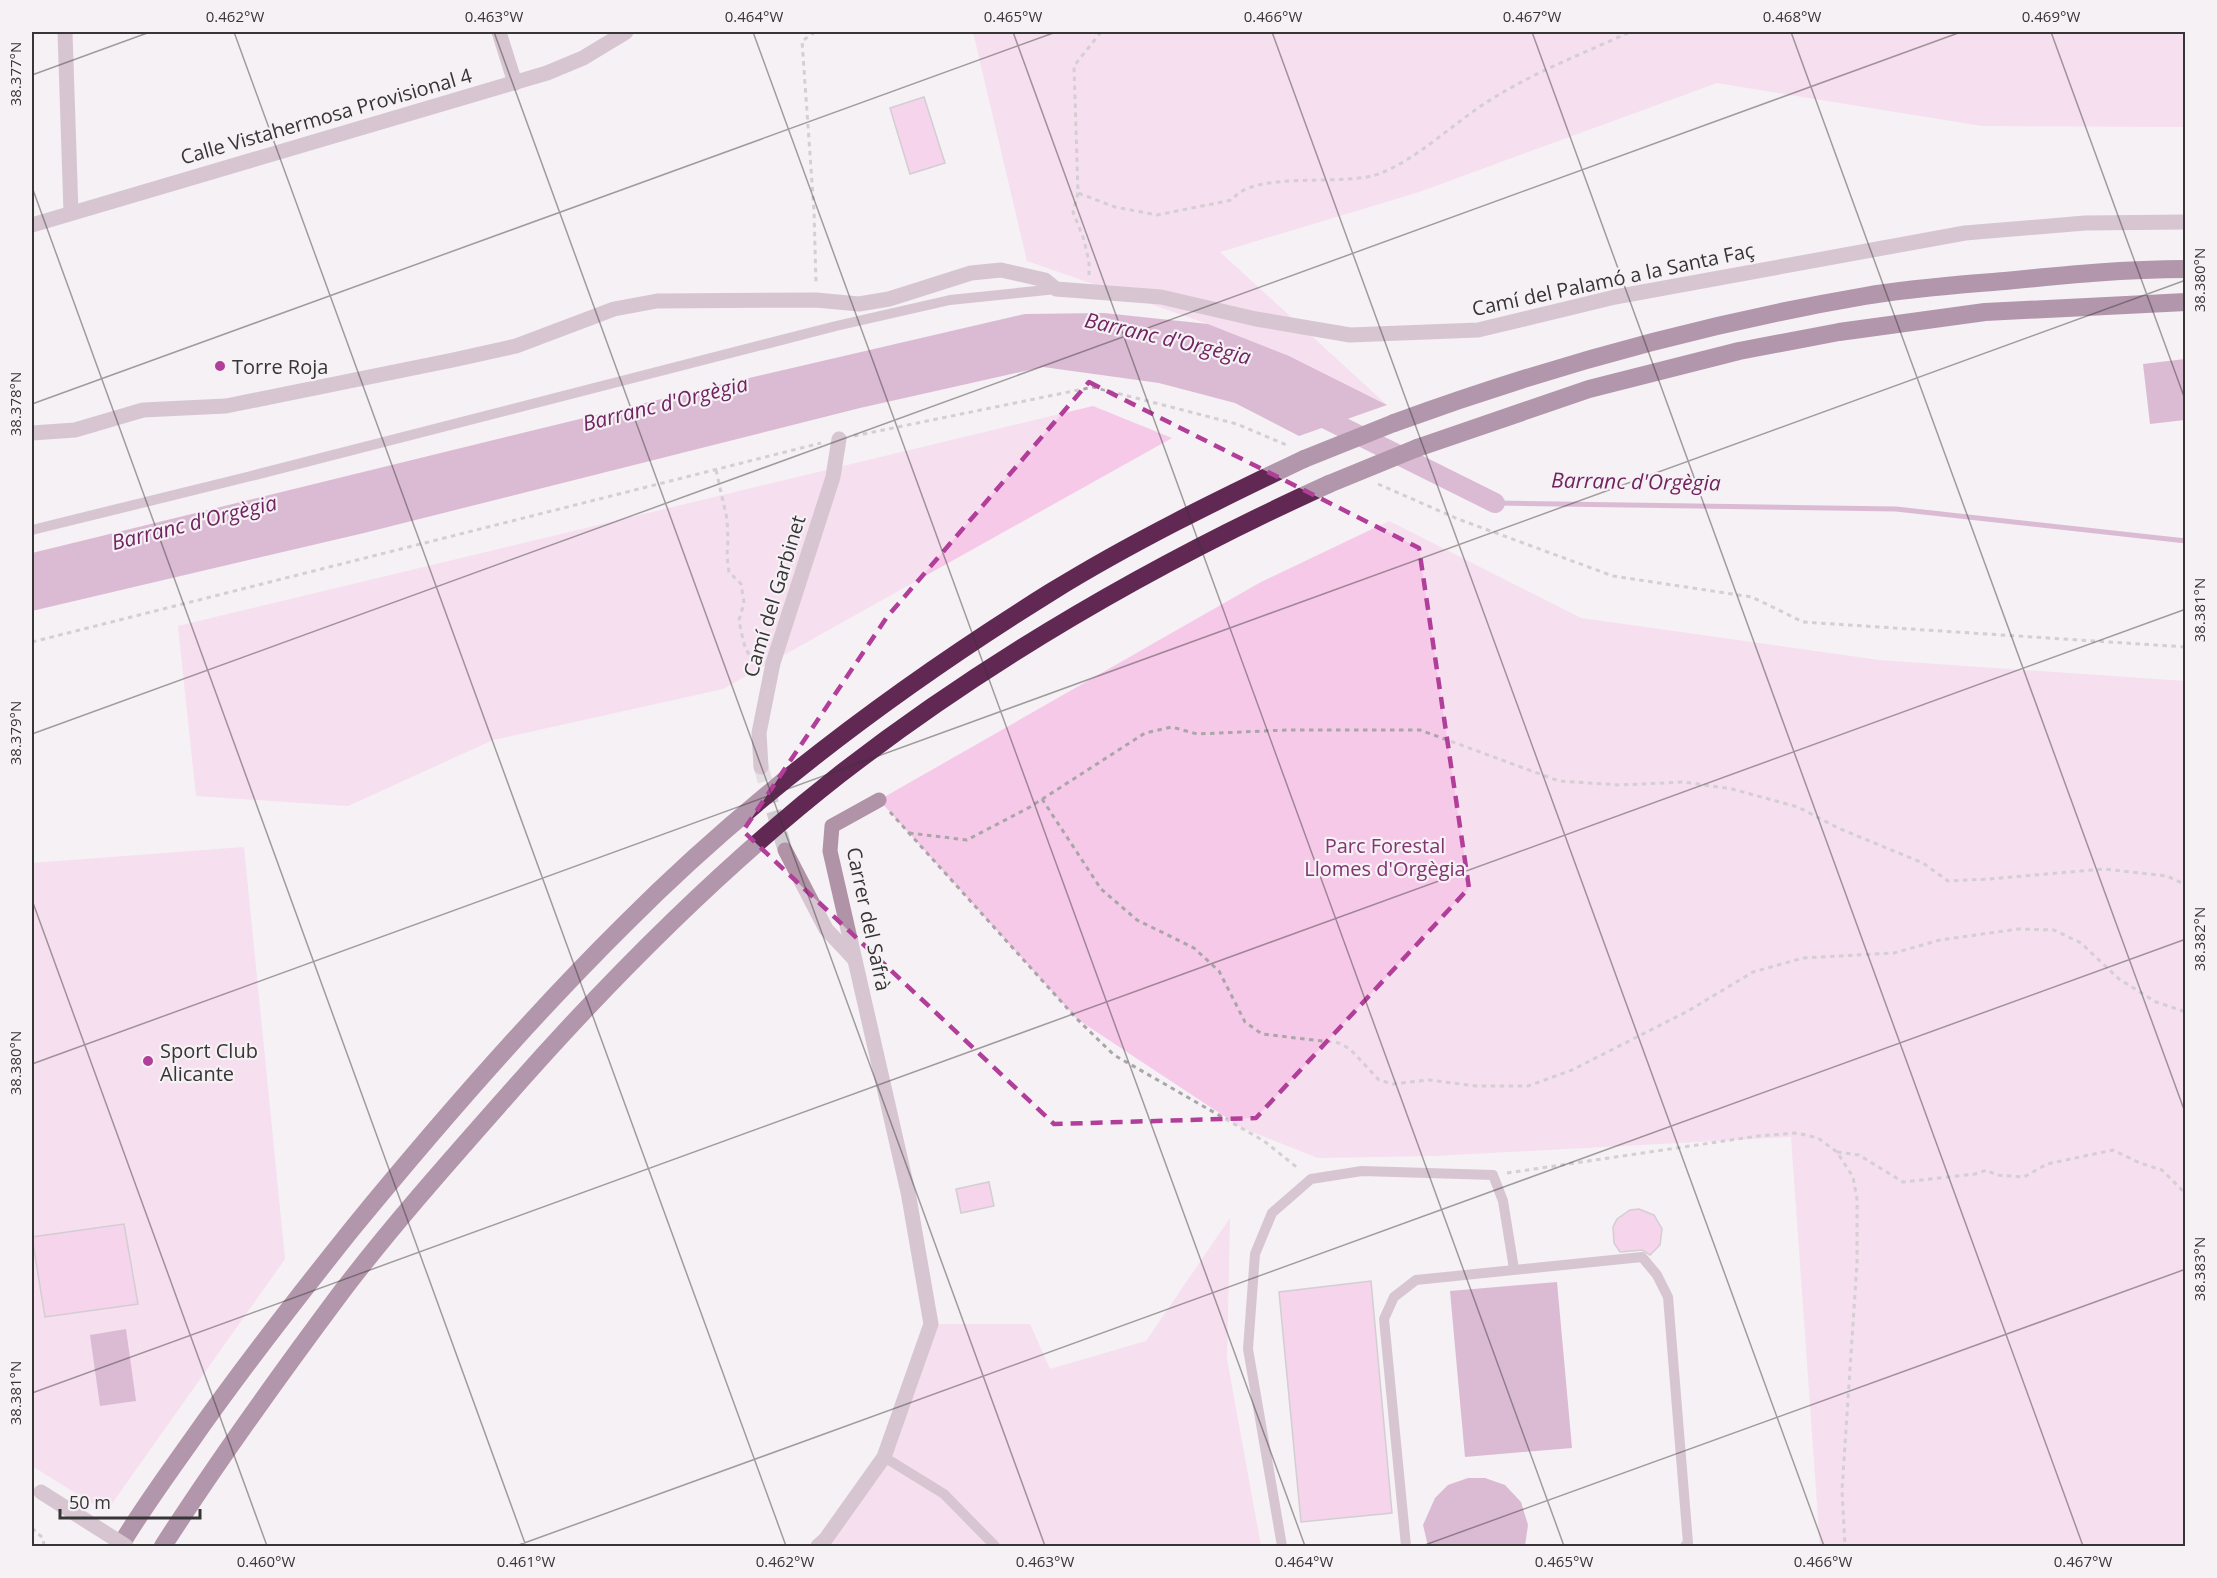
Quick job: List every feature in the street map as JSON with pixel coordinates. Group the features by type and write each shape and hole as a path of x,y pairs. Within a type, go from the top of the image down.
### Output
{"highway":[{"path":"120,1546 225,1393 321,1268 412,1156 490,1067 626,922 700,854 787,780 855,727 925,676 1044,597 1154,534 1304,459 1489,388 1602,354 1677,334 1867,296 1940,286 2090,273 2186,270"},
{"path":"163,1546 205,1481 345,1287 454,1156 572,1022 679,914 838,776 1011,653 1175,558 1250,520 1417,448 1589,389 1739,351 1817,336 1985,312 2186,302"},
{"path":"109,1546 135,1522"}],"street":[{"path":"65,32 71,213"},
{"path":"499,32 515,83"},
{"name":"Calle Vistahermosa Provisional 4","path":"32,225 515,83 583,58 626,32"},
{"name":"Camí del Palamó a la Santa Faç","path":"32,433 75,430 143,410 226,406 453,360 516,346 614,309 657,301 816,300 859,304 889,299 970,273 1000,270 1045,280 1056,290 1161,297 1256,319 1350,335 1478,330 1615,297 1965,233 2085,223 2186,222"},
{"name":"Camí del Garbinet","path":"761,767 759,733 773,663 833,477 838,439"},
{"name":"Carrer del Safrà","path":"818,1546 825,1540 884,1456 931,1324 908,1192 830,851 832,826 879,800"},
{"path":"785,850 826,929 857,962"},
{"path":"36,1489 126,1546"}],"lane":[{"path":"32,530 859,321 950,300 1056,290"},
{"path":"1281,1546 1248,1349 1255,1254 1272,1213 1311,1179 1362,1171 1493,1175 1503,1201 1514,1269"},
{"path":"1406,1546 1384,1319 1394,1297 1416,1280 1642,1257 1657,1275 1668,1298 1688,1543 1685,1546"},
{"path":"884,1456 944,1494 995,1546"}],"path":[{"path":"815,32 802,41 813,187 816,300"},
{"path":"1088,293 1089,261 1073,212 1078,193 1074,66 1101,32"},
{"path":"1078,193 1114,207 1157,215 1232,200 1236,194 1258,186 1296,179 1348,180 1381,174 1413,155 1487,102 1541,72 1630,32"},
{"path":"32,642 838,439 1093,387 1237,424 1290,447"},
{"path":"716,470 727,519 729,572 741,584 744,603 738,620 745,647 756,667"},
{"path":"1374,483 1458,519 1613,576 1752,597 1803,622 2186,647"},
{"path":"909,833 967,840 1042,799 1145,734 1172,727 1197,734 1286,730 1420,730 1559,781 1620,785 1684,782 1732,789 1798,807 1838,828 1923,863 1948,881 2104,869 2167,876 2186,885"},
{"path":"1042,799 1101,889 1137,920 1194,948 1220,971 1245,1022 1262,1034 1339,1043 1350,1049 1379,1080 1393,1084 1429,1080 1476,1086 1528,1086 1572,1070 1689,1011 1753,972 1803,958 1894,952 1940,940 2018,929 2054,930 2081,942 2119,979 2157,1002 2186,1012"},
{"path":"879,800 1077,1019 1114,1054 1264,1141 1311,1179"},
{"path":"1493,1175 1758,1136 1797,1134 1818,1138 1837,1152 1853,1177 1857,1199 1857,1263 1842,1490 1845,1546"},
{"path":"1837,1152 1859,1155 1902,1182 1976,1174 1987,1170 1996,1175 2024,1177 2047,1164 2113,1150 2140,1163 2162,1170 2186,1194"},
{"path":"32,1528 43,1538 44,1546"}],"highlighted area":[{"path":"1089,382 1419,548 1469,888 1256,1118 1054,1124 743,831 887,617"}],"green space":[{"path":"973,32 2185,32 2185,127 1982,126 1717,83 1419,192 1220,252 1387,405 1288,356 1208,324 1027,261"},
{"path":"1093,406 1172,438 723,689 493,740 348,806 196,796 178,626"},
{"name":"Parc Forestal Llomes d'Orgègia","path":"1389,521 1581,618 1879,660 2185,681 2185,1546 1820,1546 1791,1137 1434,1156 1318,1158 1242,1128 1077,1019 879,800 1261,582"},
{"name":"Sport Club Alicante","path":"244,847 285,1259 106,1512 32,1466 32,863"},
{"path":"1230,1218 1227,1359 1261,1546 818,1546 884,1456 931,1324 1030,1324 1050,1369 1146,1341"}],"water":[{"path":"1104,313 1208,324 1289,356 1387,405 1299,436 1235,403 1159,383 1043,367 860,408 364,533 32,611 32,553 719,385 1025,314"},
{"path":"2185,359 2185,420 2150,424 2143,364"},
{"path":"1557,1282 1572,1448 1465,1457 1450,1291"},
{"path":"126,1329 136,1401 100,1406 90,1335"},
{"path":"1468,1478 1485,1478 1505,1485 1521,1502 1528,1525 1525,1546 1428,1546 1423,1525 1435,1498 1448,1485"}],"building":[{"path":"924,97 945,163 910,174 890,108"},
{"path":"989,1182 994,1206 961,1213 956,1189"},
{"path":"1639,1209 1654,1215 1662,1229 1660,1245 1650,1255 1642,1250 1620,1252 1614,1243 1613,1227 1617,1219 1630,1210"},
{"path":"124,1224 138,1304 45,1317 32,1237"},
{"path":"1371,1281 1392,1513 1301,1522 1279,1292"}],"waterway":[{"name":"Barranc d'Orgègia","path":"1312,412 1495,503"},
{"name":"Barranc d'Orgègia","path":"1495,503 1896,509 2186,541"}],"tunnel":[{"path":"761,767 785,850"}],"place":[{"name":"Torre Roja","path":"220,366"},
{"name":"Sport Club Alicante","path":"148,1061"}]}
